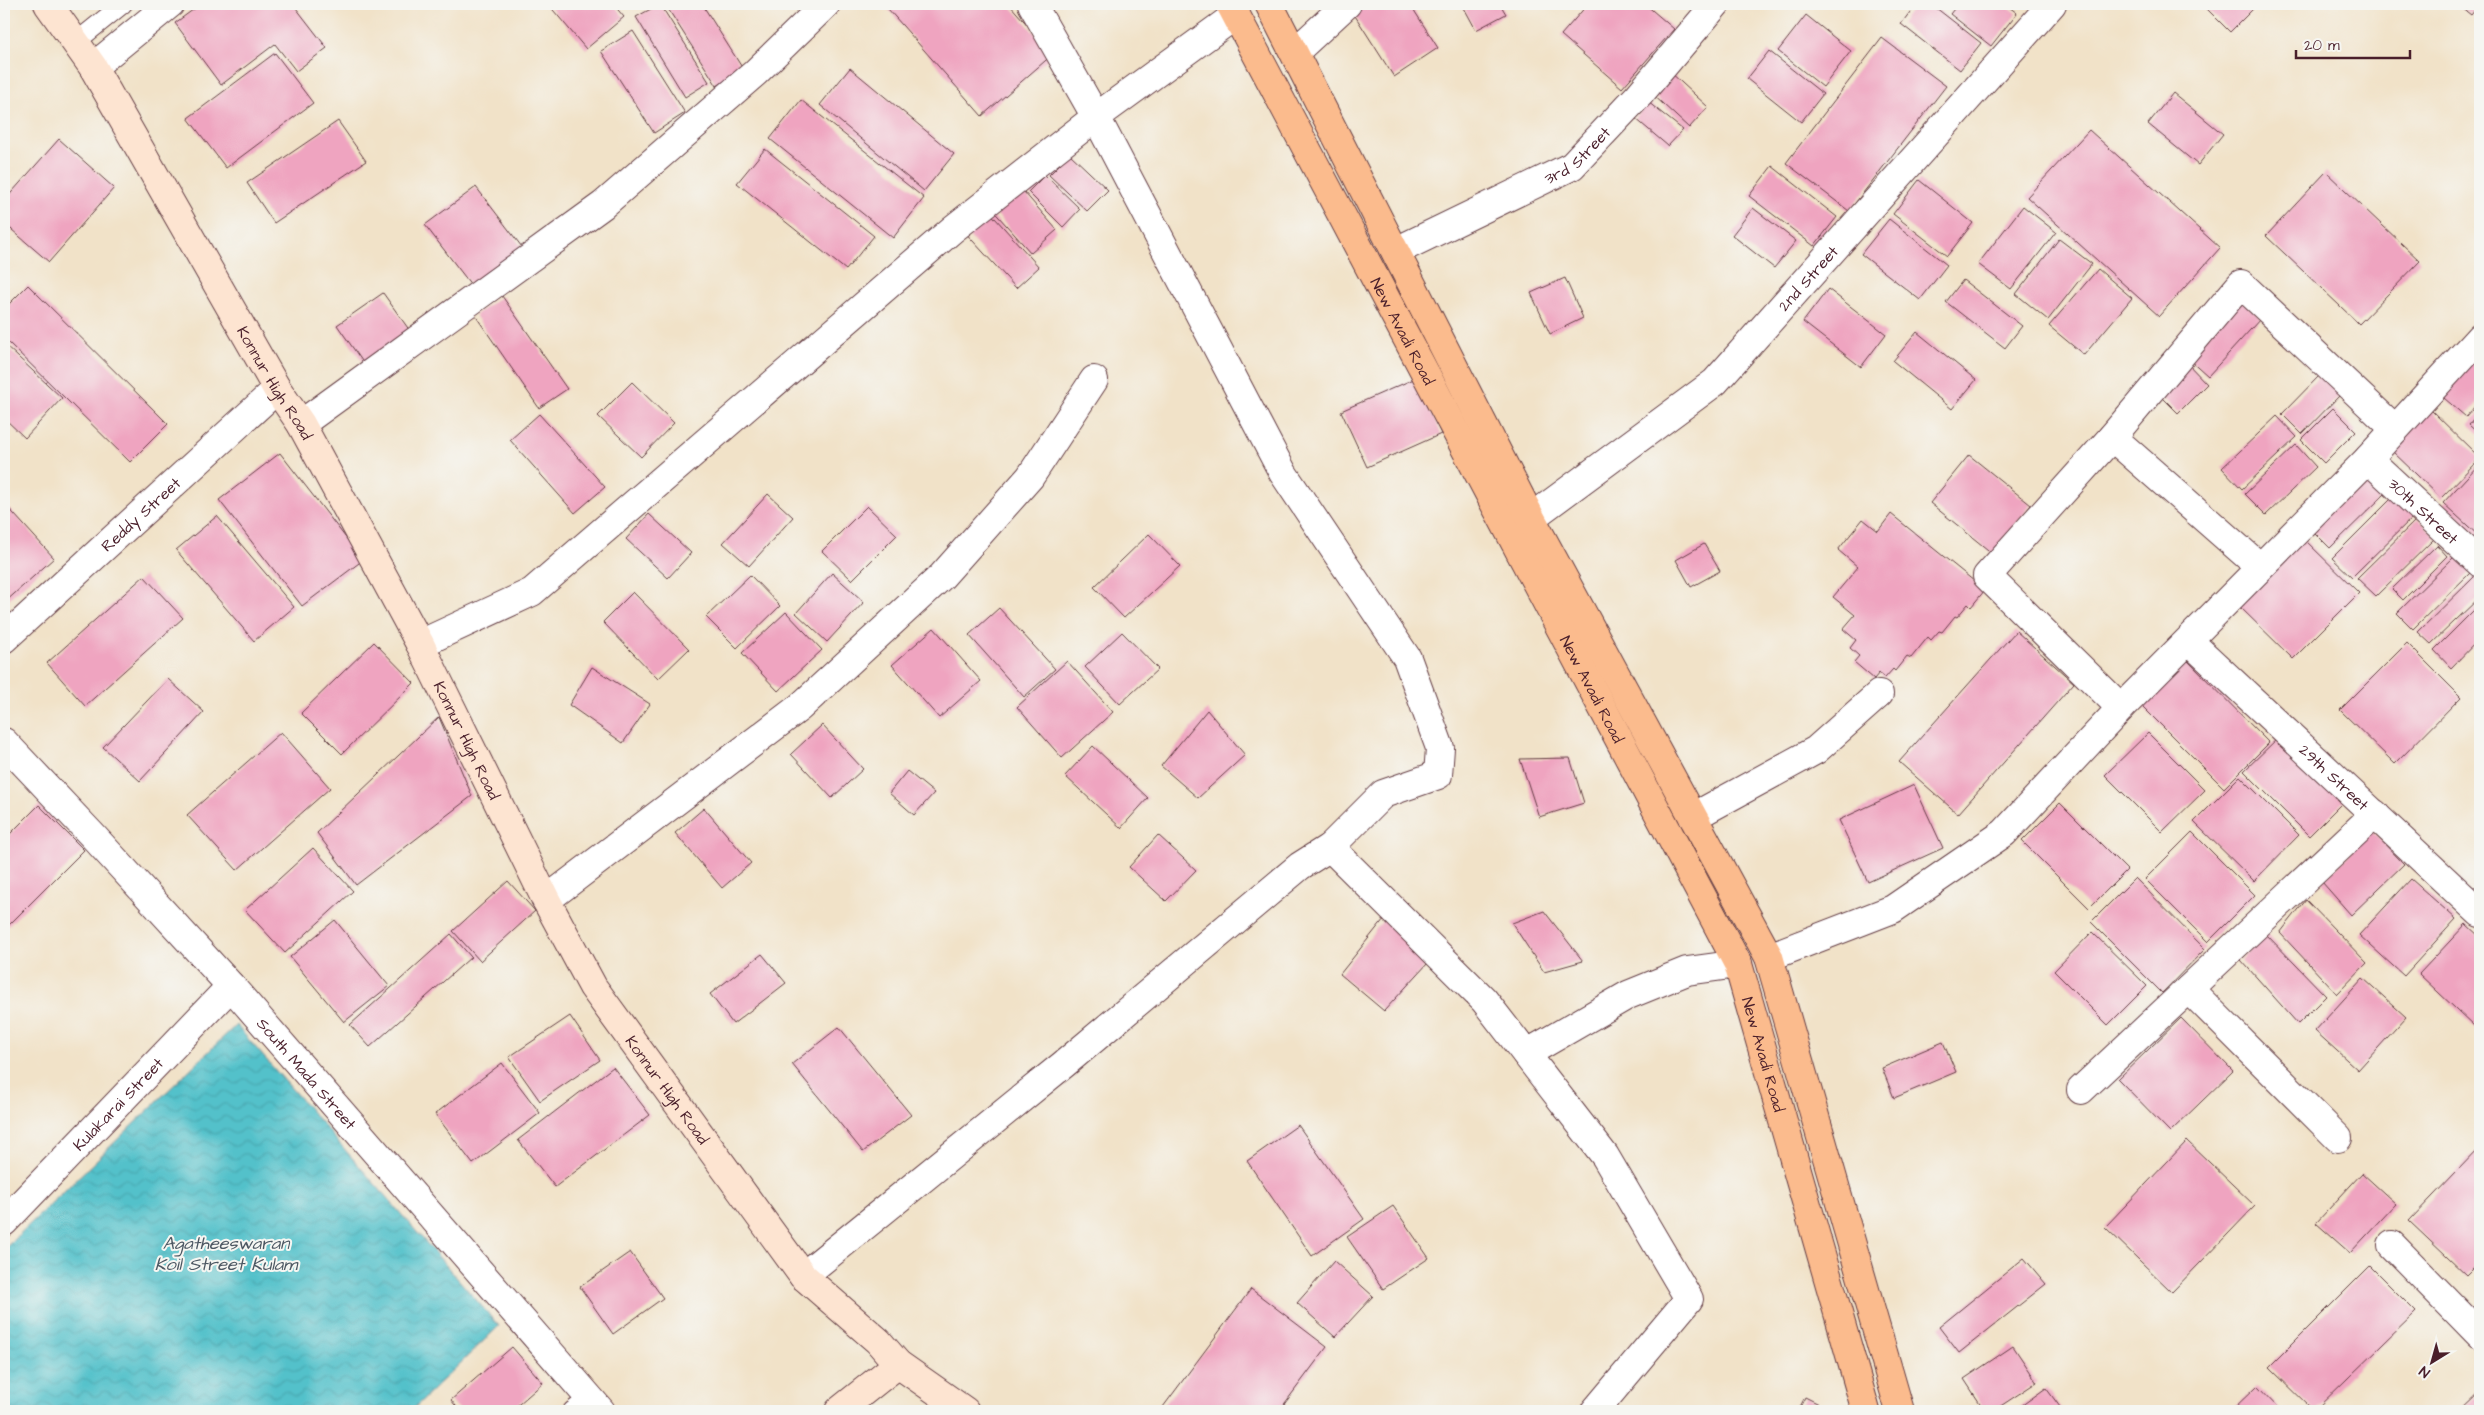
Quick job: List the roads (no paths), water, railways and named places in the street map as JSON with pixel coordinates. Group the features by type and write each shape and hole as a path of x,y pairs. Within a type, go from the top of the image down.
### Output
{"main road":[{"name":"Konnur High Road","path":"48,4 94,67 277,389 300,424 420,644 546,900 593,987 803,1276 878,1341 898,1364 965,1411"},
{"name":"New Avadi Road","path":"1269,4 1531,518 1769,957 1900,1411"},
{"name":"New Avadi Road","path":"1233,9 1738,964 1866,1411"},
{"path":"838,1411 898,1364"}],"street":[{"path":"94,67 170,4"},
{"path":"300,424 603,205 755,73 826,4"},
{"path":"803,1276 1064,1064 1300,866 1330,847 1383,794 1438,775 1440,748 1406,658 1283,473 1096,117 1032,4"},
{"path":"1295,52 1347,4"},
{"name":"3rd Street","path":"1396,251 1572,166 1639,95 1716,4"},
{"name":"2nd Street","path":"1531,518 1716,382 2052,4"},
{"path":"420,644 532,592 953,228 1233,9"},
{"path":"2121,708 1988,576 2112,437 2241,284 2394,428"},
{"path":"1769,957 1893,909 2004,833 2121,708 2368,459 2394,428 2480,336"},
{"path":"546,900 800,706 942,576 1030,477 1094,380"},
{"name":"Reddy Street","path":"4,639 277,389"},
{"path":"2112,437 2260,567"},
{"name":"30th Street","path":"2368,459 2480,563"},
{"name":"29th Street","path":"2189,641 2480,913"},
{"path":"1693,817 1816,750 1880,694"},
{"name":"South Mada Street","path":"4,742 230,986 588,1406"},
{"path":"2082,1090 2375,814"},
{"path":"1330,847 1484,1000 1606,1156 1689,1299 1595,1411"},
{"path":"1526,1054 1628,995 1687,971 1738,964"},
{"name":"Kulakarai Street","path":"4,1222 230,986"},
{"path":"2188,989 2338,1138"},
{"path":"2392,1245 2480,1335"}],"lane":[{"path":"76,42 124,4"}],"water":[{"name":"Agatheeswaran Koil Street Kulam","path":"236,1025 499,1326 411,1411 4,1411 4,1249"}]}
